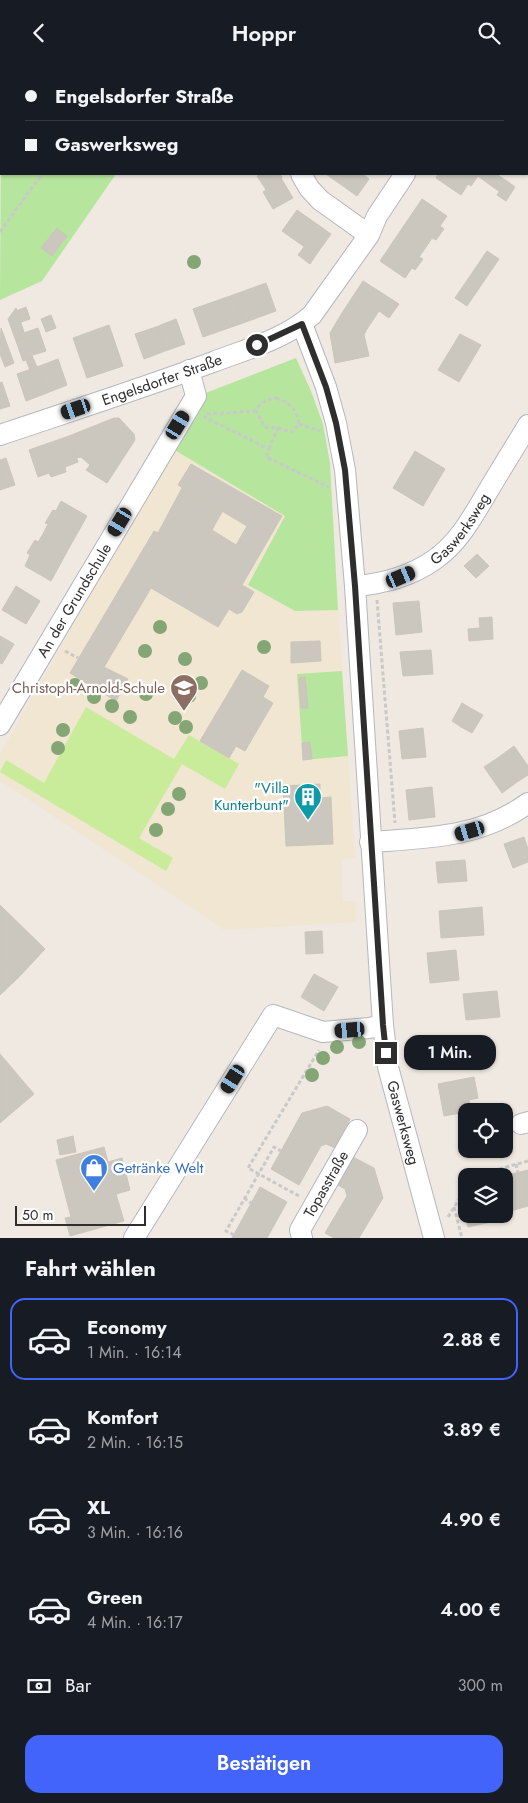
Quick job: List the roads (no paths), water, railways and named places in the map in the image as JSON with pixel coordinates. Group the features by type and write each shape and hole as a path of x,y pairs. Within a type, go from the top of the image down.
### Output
{"street":[{"path":"302,175 309,188 320,200 369,235"},
{"name":"Engelsdorfer Straße","path":"0,435 189,370 257,345 302,324 312,315 369,235 376,216 404,175"},
{"name":"Engelsdorfer Straße","path":"369,235 379,230 387,222 417,175"},
{"name":"Gaswerksweg","path":"302,324 326,387 336,423 345,470 355,586 383,1025 388,1067 439,1230"},
{"name":"An der Grundschule","path":"0,725 196,396 189,370"},
{"name":"Gaswerksweg","path":"355,586 376,584 401,577 434,561 464,530 528,425"},
{"path":"370,841 439,838 460,834 500,819 528,803"},
{"path":"134,1238 273,1015 323,1032 383,1025"},
{"name":"Topasstraße","path":"302,1238 300,1230 357,1130"}],"place":[{"name":"Christoph-Arnold-Schule","path":"184,712"},
{"name":"\"Villa Kunterbunt\"","path":"308,821"},
{"name":"Getränke Welt","path":"94,1192"}]}
